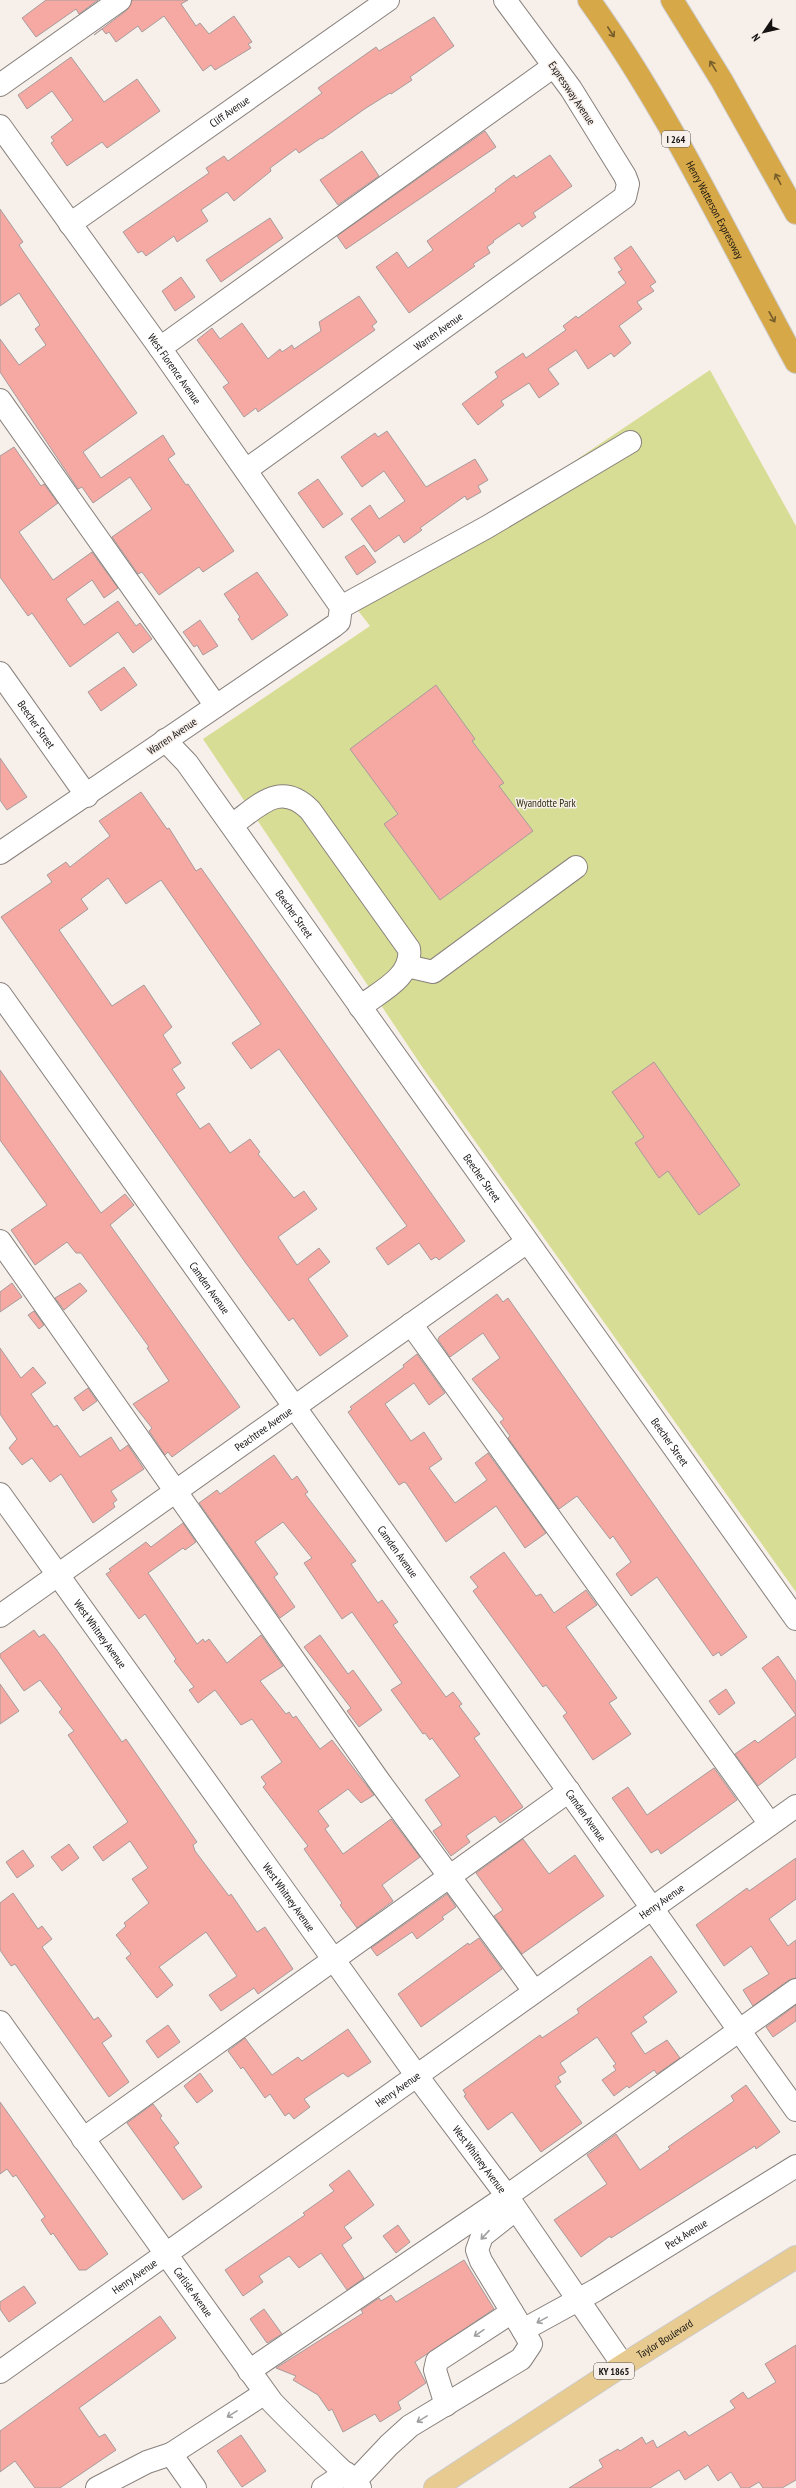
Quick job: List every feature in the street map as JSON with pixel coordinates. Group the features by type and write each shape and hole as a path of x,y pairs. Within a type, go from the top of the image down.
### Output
{"highway":[{"name":"Henry Watterson Expressway","path":"589,0 631,62 679,144 796,362"},
{"path":"672,0 722,81 796,214"}],"main road":[{"name":"Taylor Boulevard","path":"435,2488 622,2365 796,2257"}],"street":[{"path":"0,85 120,0"},
{"name":"Cliff Avenue","path":"70,224 388,0"},
{"name":"Expressway Avenue","path":"505,0 554,66 625,176 628,184 627,192"},
{"path":"160,348 554,66"},
{"name":"West Florence Avenue","path":"0,126 246,470 341,611"},
{"name":"Warren Avenue","path":"246,470 625,197 627,192"},
{"path":"0,400 216,706"},
{"path":"341,611 630,442"},
{"name":"Warren Avenue","path":"0,853 87,796 165,740 334,626 341,611"},
{"name":"Beecher Street","path":"0,672 87,796"},
{"name":"Beecher Street","path":"165,740 187,763 232,825 796,1619"},
{"path":"232,825 273,797 285,795 299,800 310,810 409,949 410,959 407,966 396,980 360,1007"},
{"path":"407,966 433,972 576,867"},
{"name":"Camden Avenue","path":"0,994 796,2110"},
{"path":"0,1241 175,1490 450,1876 534,1991"},
{"name":"Peachtree Avenue","path":"0,1616 175,1490 527,1242"},
{"path":"411,1324 770,1824"},
{"name":"West Whitney Avenue","path":"0,1494 417,2076 511,2203 576,2301 622,2365"},
{"path":"83,2139 569,1790"},
{"name":"Henry Avenue","path":"0,2372 796,1806"},
{"path":"249,2371 511,2203 739,2030 796,1990"},
{"name":"Carlisle Avenue","path":"0,2022 265,2393 313,2445 354,2480"},
{"name":"Peck Avenue","path":"523,2330 576,2301 796,2166"},
{"path":"323,2488 354,2480 388,2444 410,2426 521,2359 532,2344 481,2261 477,2250 482,2236 511,2203"},
{"path":"446,2405 435,2370 437,2361 512,2312"},
{"path":"97,2488 147,2462 171,2454 265,2393"},
{"path":"171,2454 195,2488"}],"green space":[{"name":"Wyandotte Park","path":"710,370 796,526 796,1592 423,1068 203,739 370,626 356,608"}],"building":[{"path":"46,0 98,0 79,14 76,9 36,37 22,18"},
{"path":"132,0 188,0 181,4 196,26 200,23 209,34 234,16 252,42 248,44 251,48 215,70 211,65 203,71 164,16 142,32 138,26 116,42 109,32 106,34 102,29 94,35 127,10"},
{"path":"434,17 454,46 410,77 412,80 366,108 322,139 321,138 299,153 296,149 270,168 271,171 234,201 227,192 201,210 208,221 177,242 174,236 146,256 142,251 138,253 123,232 209,173 206,168 224,156 228,161 322,93 318,88 376,47 379,51"},
{"path":"71,57 104,102 137,79 160,111 107,148 102,142 67,166 51,143 54,141 51,137 73,120 52,91 27,109 18,95"},
{"path":"485,131 496,147 346,249 337,236"},
{"path":"362,151 379,176 338,205 320,180"},
{"path":"550,155 572,186 533,213 536,217 522,227 519,223 493,241 494,242 487,247 490,253 473,264 475,266 409,313 376,267 397,252 408,268 433,250 427,241 496,191 495,189 514,175 516,178"},
{"path":"0,209 23,242 19,245 25,254 137,413 83,452 101,478 163,435 175,454 168,459 186,485 188,484 234,551 203,572 199,567 159,595 142,572 138,574 112,537 152,509 130,477 93,503 82,487 78,489 0,372 0,339 19,365 46,345 35,329 40,325 19,293 0,306"},
{"path":"270,218 283,238 221,282 206,260"},
{"path":"631,246 656,282 650,286 654,291 637,302 642,309 619,326 631,343 614,357 611,353 588,369 576,350 548,369 559,384 539,398 529,383 501,401 504,405 478,425 462,404 498,377 495,372 523,353 526,358 566,330 563,326 576,316 578,318 626,283 618,272 622,270 614,258"},
{"path":"181,277 195,297 175,311 162,291"},
{"path":"359,296 377,322 372,326 375,330 258,412 256,408 244,417 223,387 229,383 197,340 212,328 220,339 242,323 268,359 280,349 282,352 292,345 294,349 321,331 319,322"},
{"path":"387,431 426,487 475,459 488,480 478,486 481,492 467,500 465,496 420,528 422,530 404,543 399,535 375,552 351,519 370,505 379,519 405,501 384,471 362,487 341,457 375,433 378,437"},
{"path":"14,447 41,486 44,484 58,503 19,532 53,580 92,552 118,588 104,598 92,580 66,599 84,625 118,601 136,626 140,623 152,639 133,653 118,632 70,667 32,613 28,616 0,577 0,456"},
{"path":"318,479 343,514 323,528 298,493"},
{"path":"364,545 376,562 357,575 345,557"},
{"path":"257,572 288,615 252,640 238,619 240,617 224,594"},
{"path":"200,620 218,646 203,655 197,645 194,647 183,632"},
{"path":"124,667 137,685 101,711 88,692"},
{"path":"436,685 475,739 472,741 504,783 499,786 533,831 440,900 384,824 398,814 350,749"},
{"path":"0,758 27,797 7,810 0,800"},
{"path":"141,792 167,829 169,828 196,871 201,868 465,1241 439,1260 436,1257 431,1260 419,1243 388,1265 376,1248 407,1226 279,1049 251,1069 232,1043 261,1024 161,880 126,904 108,878 81,899 88,909 59,930 112,1006 144,985 172,1027 163,1035 181,1063 172,1069 185,1088 176,1094 200,1129 209,1123 230,1153 250,1139 260,1152 258,1154 294,1198 304,1191 317,1209 278,1237 297,1265 319,1248 330,1262 308,1279 348,1336 320,1356 293,1318 289,1321 245,1262 1,917 52,882 47,875 66,862 70,867 110,836 99,821"},
{"path":"654,1062 740,1185 699,1215 668,1171 659,1178 635,1143 644,1137 612,1092"},
{"path":"0,1070 101,1213 125,1194 134,1205 110,1225 240,1407 172,1457 168,1452 165,1455 149,1431 152,1428 133,1404 169,1381 147,1348 149,1347 81,1253 76,1253 67,1242 35,1265 11,1230 47,1205 0,1140"},
{"path":"12,1283 22,1297 0,1312 0,1292"},
{"path":"80,1283 87,1291 64,1310 55,1298"},
{"path":"497,1294 503,1302 508,1298 747,1637 721,1656 719,1652 713,1656 657,1577 631,1596 616,1574 631,1562 613,1536 610,1539 577,1496 559,1509 508,1438 510,1436 500,1422 504,1419 472,1379 500,1358 483,1333 450,1357 438,1340 439,1337"},
{"path":"34,1311 44,1325 39,1329 28,1315"},
{"path":"0,1348 21,1378 33,1367 46,1383 31,1394 54,1427 57,1425 80,1457 111,1437 120,1451 128,1445 144,1469 111,1491 117,1500 113,1503 115,1507 93,1523 61,1474 50,1482 32,1458 22,1465 9,1448 17,1439 0,1414"},
{"path":"417,1354 445,1393 429,1405 414,1383 385,1404 411,1441 424,1432 442,1459 429,1468 455,1503 487,1480 475,1463 488,1453 546,1533 525,1548 496,1506 446,1542 406,1483 404,1482 399,1485 348,1412 352,1409 350,1407 404,1367 403,1365"},
{"path":"88,1388 97,1401 83,1411 74,1398"},
{"path":"274,1455 292,1480 297,1476 308,1492 305,1494 356,1561 351,1564 378,1603 382,1600 398,1622 393,1625 446,1697 453,1692 462,1704 459,1706 480,1734 474,1738 523,1807 500,1823 495,1816 466,1836 470,1842 451,1856 433,1831 442,1825 425,1800 460,1776 432,1738 430,1740 425,1733 423,1734 391,1690 402,1683 352,1612 342,1619 304,1563 312,1558 283,1522 255,1542 278,1574 274,1577 295,1607 280,1618 199,1503 217,1490 220,1494"},
{"path":"183,1523 196,1542 185,1550 183,1548 148,1573 197,1644 203,1639 205,1642 209,1639 227,1663 261,1635 283,1666 260,1681 286,1714 289,1712 293,1718 296,1716 320,1749 332,1740 374,1795 361,1803 348,1789 318,1811 329,1826 325,1829 343,1854 391,1819 420,1857 382,1885 393,1901 357,1928 340,1905 342,1903 304,1849 308,1846 263,1787 266,1784 261,1777 282,1762 252,1719 241,1725 215,1690 198,1703 189,1690 194,1687 174,1661 176,1659 145,1614 139,1619 106,1574 111,1571 109,1569 146,1542 151,1547"},
{"path":"504,1552 536,1596 541,1594 554,1613 586,1590 597,1605 566,1627 617,1698 609,1703 631,1734 593,1760 563,1716 567,1713 546,1685 543,1687 473,1591 478,1587 470,1577"},
{"path":"34,1630 39,1637 44,1634 122,1742 126,1739 197,1842 193,1845 195,1851 229,1896 231,1894 257,1932 265,1927 293,1969 258,1994 254,1988 221,2011 209,1995 237,1976 206,1932 159,1967 173,1985 157,1998 126,1958 131,1954 116,1935 126,1926 124,1923 149,1903 132,1879 148,1868 130,1841 103,1861 93,1847 128,1822 68,1735 74,1731 59,1712 62,1709 40,1680 24,1691 0,1657 0,1654"},
{"path":"320,1635 348,1674 353,1670 382,1710 359,1727 347,1711 351,1708 304,1647"},
{"path":"778,1656 796,1682 796,1715 762,1668"},
{"path":"0,1684 19,1711 0,1724"},
{"path":"726,1689 735,1703 719,1715 709,1701"},
{"path":"796,1715 796,1757 758,1786 735,1754 755,1740 758,1743"},
{"path":"714,1768 737,1800 661,1854 658,1849 651,1853 612,1798 628,1787 647,1815"},
{"path":"523,1839 549,1874 575,1855 604,1896 522,1954 494,1916 503,1910 476,1873"},
{"path":"69,1844 79,1858 62,1871 51,1857"},
{"path":"23,1850 34,1866 17,1878 6,1862"},
{"path":"796,1858 796,1899 769,1919 788,1946 796,1940 796,1978 789,1980 753,2006 743,1990 769,1974 751,1946 724,1966 696,1925 747,1888 749,1891"},
{"path":"13,1893 38,1929 42,1926 52,1939 42,1947 94,2020 98,2017 112,2036 102,2043 129,2082 109,2097 15,1964 11,1966 0,1950 0,1903"},
{"path":"447,1894 456,1907 442,1917 444,1919 417,1939 412,1932 377,1956 371,1948"},
{"path":"479,1938 502,1969 421,2027 398,1994 468,1943 469,1945"},
{"path":"651,1956 677,1992 643,2017 647,2022 631,2033 645,2054 667,2040 680,2058 657,2074 654,2070 629,2088 627,2086 614,2096 602,2080 616,2070 613,2066 616,2064 597,2037 560,2063 566,2072 558,2077 561,2082 555,2086 582,2123 541,2152 512,2112 488,2130 464,2096 466,2095 463,2090 540,2035 542,2038 579,2013 577,2009"},
{"path":"796,2005 796,2021 773,2037 766,2027"},
{"path":"168,2025 180,2042 158,2058 146,2041"},
{"path":"348,2029 371,2062 348,2077 343,2073 304,2099 310,2107 294,2119 289,2113 285,2116 270,2094 265,2098 243,2067 241,2069 228,2051 245,2038 272,2075 298,2057 302,2061"},
{"path":"200,2073 213,2091 197,2103 184,2086"},
{"path":"746,2085 780,2132 756,2149 755,2146 611,2238 610,2236 581,2257 554,2220 607,2184 587,2155 616,2134 640,2170 670,2149 668,2147 734,2101 731,2096"},
{"path":"0,2102 108,2254 86,2270 79,2270 53,2233 51,2235 41,2220 45,2217 16,2175 13,2177 7,2169 0,2174"},
{"path":"153,2104 162,2116 160,2118 179,2143 174,2147 202,2187 183,2200 127,2123"},
{"path":"349,2170 374,2205 344,2227 352,2238 342,2245 364,2278 347,2290 321,2253 299,2268 289,2256 259,2276 263,2282 243,2296 225,2270 305,2215 303,2213 334,2191 329,2185"},
{"path":"398,2225 410,2242 396,2253 383,2236"},
{"path":"464,2260 494,2309 415,2362 426,2383 398,2402 401,2409 380,2422 375,2414 343,2432 332,2409 329,2411 318,2395 293,2380 296,2376 276,2368 363,2313 361,2310 379,2298 381,2301 391,2295 396,2302"},
{"path":"24,2286 36,2303 9,2322 0,2309 0,2302"},
{"path":"264,2309 282,2334 267,2343 250,2319"},
{"path":"160,2316 176,2338 79,2408 99,2437 105,2434 116,2450 60,2488 35,2488 15,2461 0,2472 0,2431"},
{"path":"796,2345 796,2480 782,2488 763,2488 759,2482 749,2488 741,2488 731,2472 718,2481 708,2465 685,2480 679,2470 650,2488 569,2488 603,2467 599,2460 618,2449 620,2451 642,2437 646,2444 653,2440 657,2448 685,2431 689,2436 735,2408 730,2401 743,2392 748,2399 776,2382 765,2364"},
{"path":"241,2435 266,2471 242,2487 217,2451"}]}
